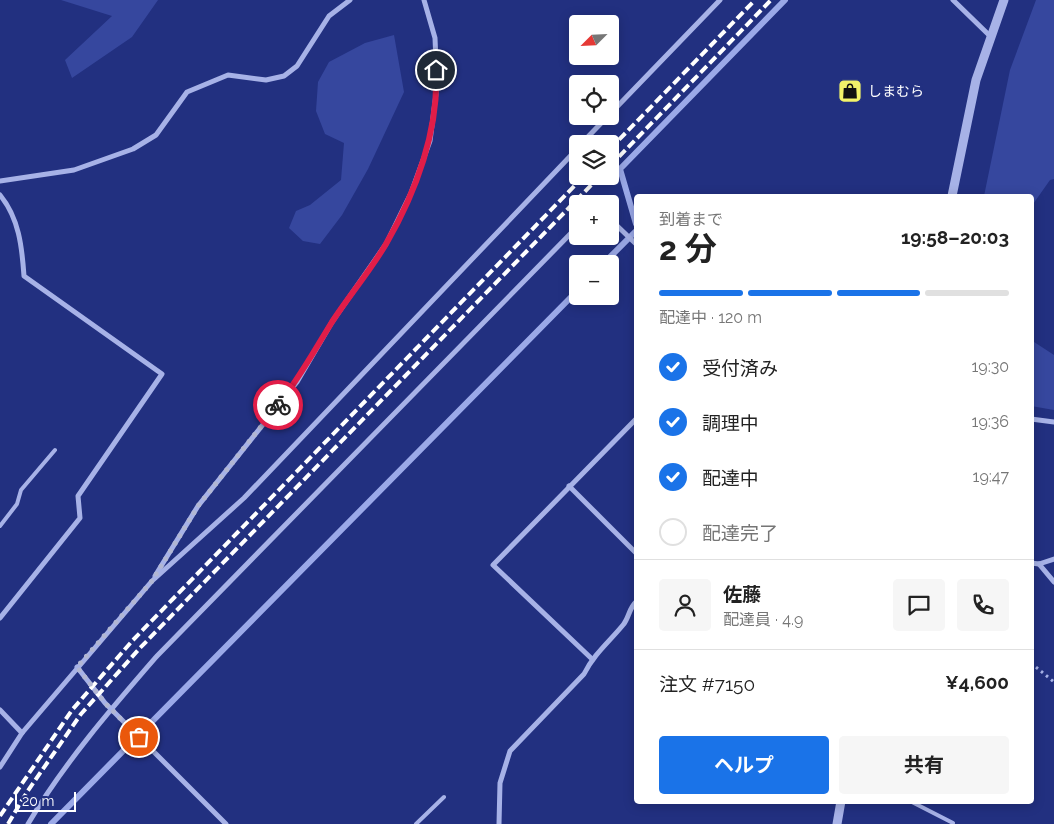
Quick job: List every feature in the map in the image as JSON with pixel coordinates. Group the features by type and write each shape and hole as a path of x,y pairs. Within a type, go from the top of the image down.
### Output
{"street":[{"path":"0,181 74,170 133,149 156,135 187,92 228,75 266,80 284,76 297,66 329,16 350,0"},
{"path":"152,581 198,506 297,382 332,322 386,244 411,193 430,141 437,86 435,38 424,0"},
{"path":"619,105 720,0"},
{"path":"953,0 990,36"},
{"path":"952,194 976,80 1004,0"},
{"path":"590,135 600,125"},
{"path":"0,767 22,733 152,581 244,498 569,157"},
{"path":"0,194 11,208 21,242 24,276 162,374 78,496 80,518 0,618"},
{"path":"619,227 634,242"},
{"path":"28,824 50,787 111,709 157,656 569,235"},
{"path":"1034,419 1054,422"},
{"path":"592,659 493,564 634,421"},
{"path":"569,486 634,551"},
{"path":"1034,563 1039,564 1054,559"},
{"path":"1039,564 1054,582"},
{"path":"499,824 500,784 510,751 584,674 592,659 625,623 634,604"},
{"path":"77,667 111,709 226,824"},
{"path":"0,710 22,733"},
{"path":"837,824 840,804"}],"lane":[{"path":"0,526 17,504 21,490 55,450"},
{"path":"416,824 444,797"},
{"path":"916,804 954,823"}],"path":[{"path":"1034,665 1054,682"}],"shaded area":[{"path":"61,0 158,0 132,37 72,78 65,60 112,16"},
{"path":"1036,0 1054,0 1054,179 1050,180 1034,203 1034,194 984,194 1010,70"},
{"path":"394,35 404,92 368,169 342,215 320,244 303,241 289,228 296,211 310,205 341,180 344,143 325,134 316,111 318,82 329,62 365,43"},
{"path":"1034,342 1054,355 1054,410 1034,407"}],"waterway":[{"path":"634,217 620,169 785,0"},
{"path":"612,255 634,233"},
{"path":"51,824 569,299"}],"railway":[{"path":"619,140 755,0"},
{"path":"619,157 771,0"},
{"path":"0,816 72,710 133,640 575,185"},
{"path":"8,824 27,792 81,714 140,648 591,185"}],"way so far":[{"path":"139,737 105,703 77,667 152,581 198,506 278,405"}],"place":[{"name":"しまむら","path":"850,91"}],"route":[{"path":"278,405 297,382 332,322 386,244 411,193 430,141 437,86 436,70"}]}
